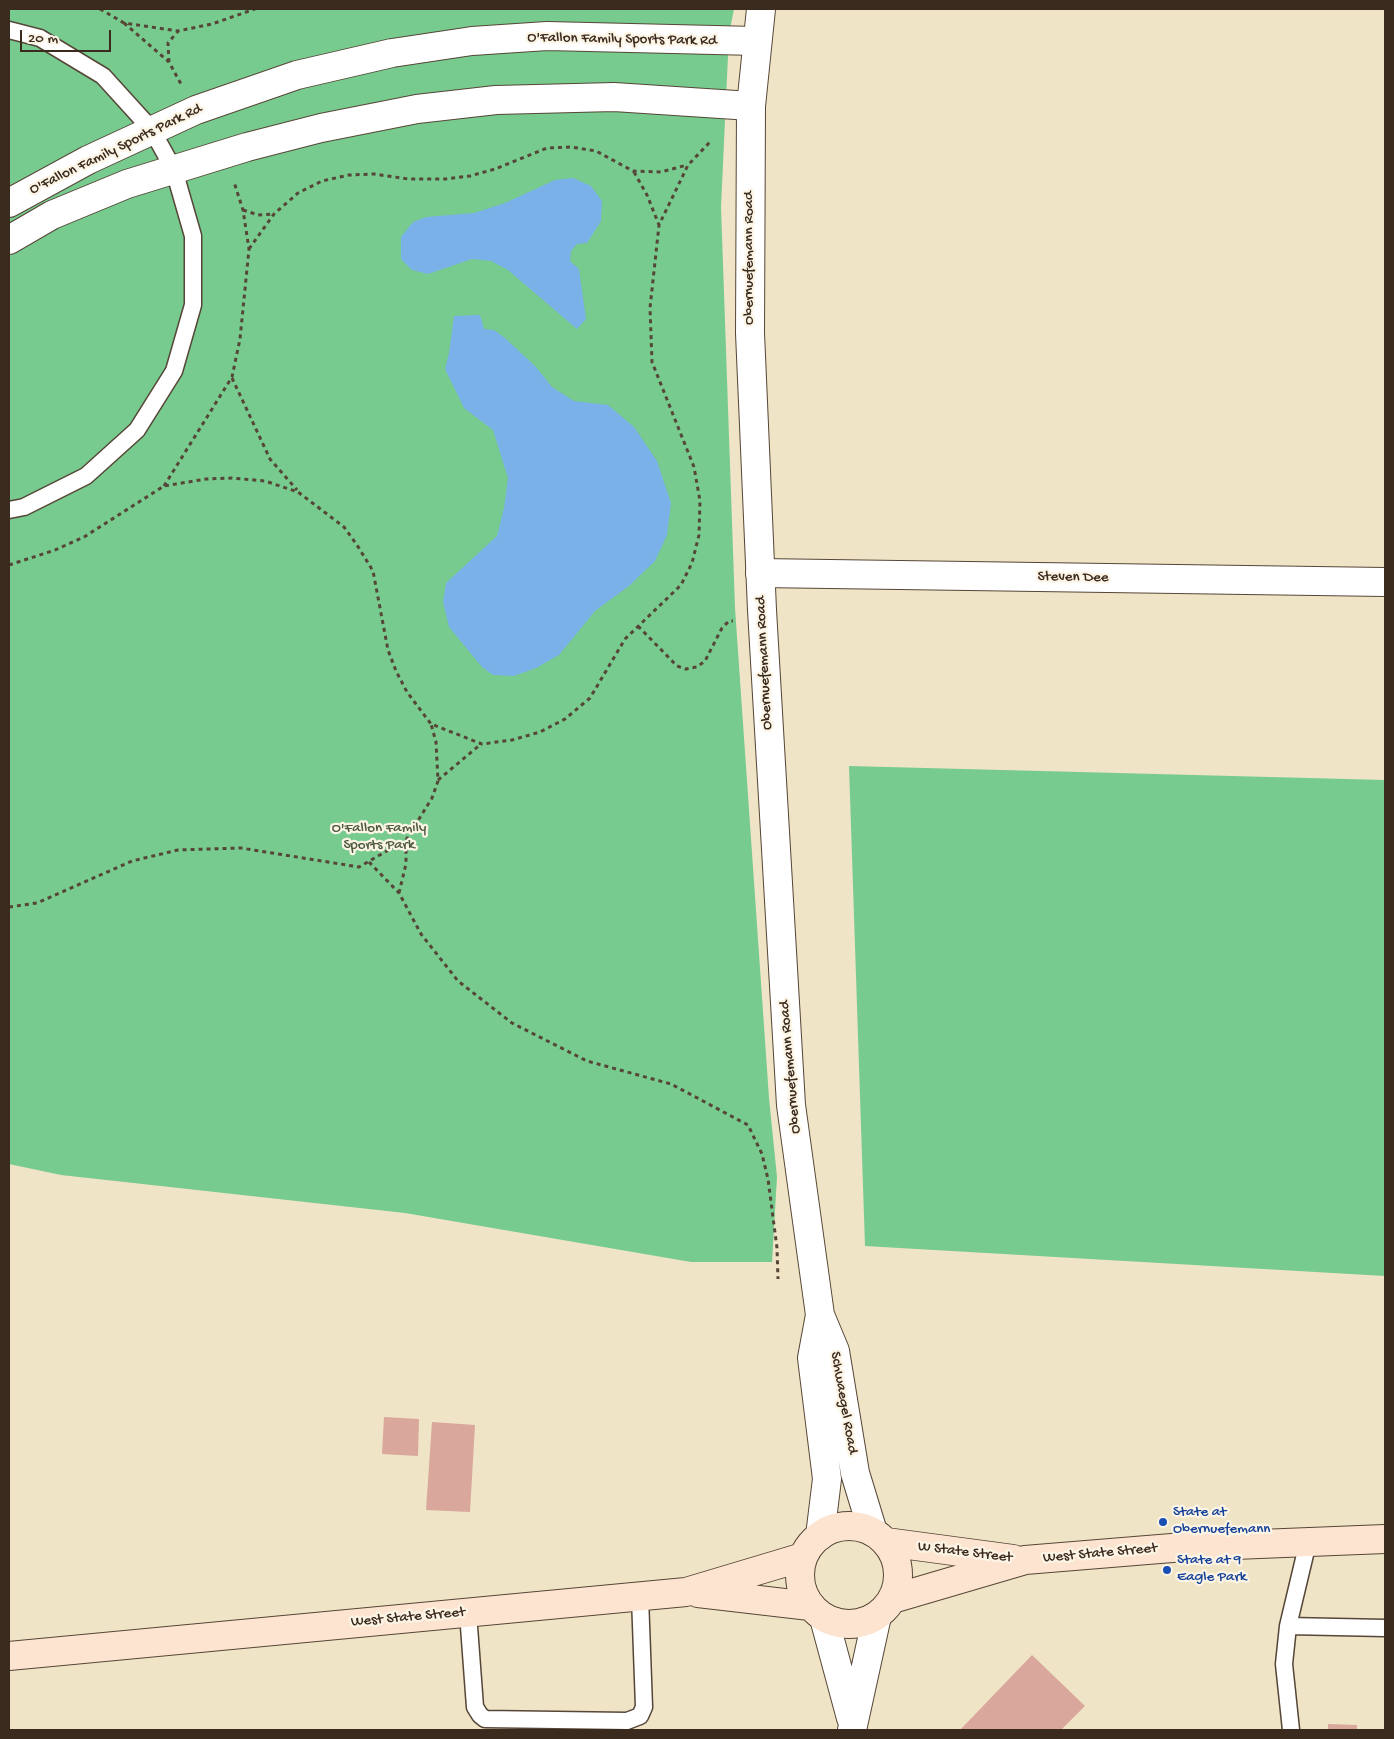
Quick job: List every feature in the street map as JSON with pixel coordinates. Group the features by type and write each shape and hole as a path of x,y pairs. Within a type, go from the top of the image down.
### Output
{"main road":[{"path":"686,1592 817,1612 840,1624 852,1624 884,1608 898,1580 896,1560 880,1537 860,1527 846,1526 832,1529 820,1536 810,1546 803,1557 799,1574 802,1591 817,1612"},
{"name":"W State Street","path":"880,1537 1025,1560"},
{"name":"West State Street","path":"1025,1560 1184,1547 1385,1539"},
{"name":"West State Street","path":"9,1656 686,1592 803,1557"},
{"name":"W State Street","path":"884,1608 1025,1560"}],"street":[{"name":"Obernuefemann Road","path":"761,9 756,41 751,106 750,333 760,572 791,1105 820,1315"},
{"name":"O'Fallon Family Sports Park Rd","path":"9,204 88,160 196,110 297,75 400,52 472,41 547,36 756,41"},
{"name":"O'Fallon Family Sports Park Rd","path":"9,240 52,215 127,184 321,128 417,109 496,100 614,97 751,106"},
{"name":"Steven Dee","path":"760,572 1385,582"},
{"name":"Schwaegel Road","path":"820,1315 812,1358 827,1479 820,1536"},
{"name":"Schwaegel Road","path":"820,1315 835,1351 855,1473 880,1537"},
{"path":"852,1726 884,1608"},
{"path":"817,1612 852,1726"}],"lane":[{"path":"9,30 40,38 103,76 152,130 174,170 193,236 193,305 174,371 137,430 86,476 24,507 9,510"},
{"path":"1290,1730 1284,1664 1288,1626 1308,1542"},
{"path":"468,1613 475,1707 485,1719 627,1721 640,1716 644,1707 640,1596"},
{"path":"1288,1626 1385,1628"}],"path":[{"path":"100,9 124,23 178,31 212,24 255,9"},
{"path":"169,62 168,43 178,31"},
{"path":"431,724 482,744 512,740 540,732 565,720 590,698 625,639 681,585 692,564 699,535 700,501 694,467 652,362 650,308 659,225 688,165 710,142"},
{"path":"248,249 274,214 298,193 322,181 349,175 374,174 408,179 445,179 470,176 495,169 547,148 571,147 596,151 633,171 661,172 688,165"},
{"path":"633,171 647,195 659,225"},
{"path":"243,210 258,215 274,214"},
{"path":"9,907 37,903 132,861 178,850 241,848 359,867 406,840 432,798 438,780 437,752 431,724 407,692 388,650 373,570 344,527 298,492 270,459 232,377"},
{"path":"9,566 55,550 84,537 164,486 206,479 232,478 265,481 298,492"},
{"path":"638,626 677,666 686,669 697,667 705,661 722,628 729,620 736,620"},
{"path":"438,780 482,744"},
{"path":"399,893 406,864 406,840"},
{"path":"369,862 399,893 421,934 458,981 512,1023 587,1061 671,1084 748,1125 762,1154 768,1180 777,1248 778,1279"}],"green space":[{"name":"O'Fallon Family Sports Park","path":"9,9 734,9 729,34 721,207 735,608 769,1098 777,1177 772,1262 691,1262 405,1213 61,1175 9,1164"},
{"path":"849,766 1385,780 1385,1276 865,1246"}],"water":[{"path":"573,178 591,186 602,201 601,221 587,243 577,244 571,251 570,261 579,269 586,319 577,329 508,270 491,261 472,259 428,274 412,270 401,259 401,237 413,222 426,217 474,213 505,203 555,180"},
{"path":"480,315 484,329 494,330 505,338 536,367 552,387 574,401 608,405 634,427 657,461 671,503 667,535 655,561 629,586 595,611 559,655 536,668 514,676 493,675 482,667 449,627 443,602 446,583 497,536 504,508 508,478 493,430 464,408 445,369 454,316"}],"building":[{"path":"384,1417 419,1419 418,1456 382,1454"},
{"path":"432,1422 475,1425 470,1512 426,1510"},
{"path":"1032,1655 1085,1706 1061,1730 960,1730"},
{"path":"1328,1724 1357,1725 1357,1730 1328,1730"}],"place":[{"name":"State at Obernuefemann","path":"1163,1522"},
{"name":"State at 9 Eagle Park","path":"1167,1570"}]}
